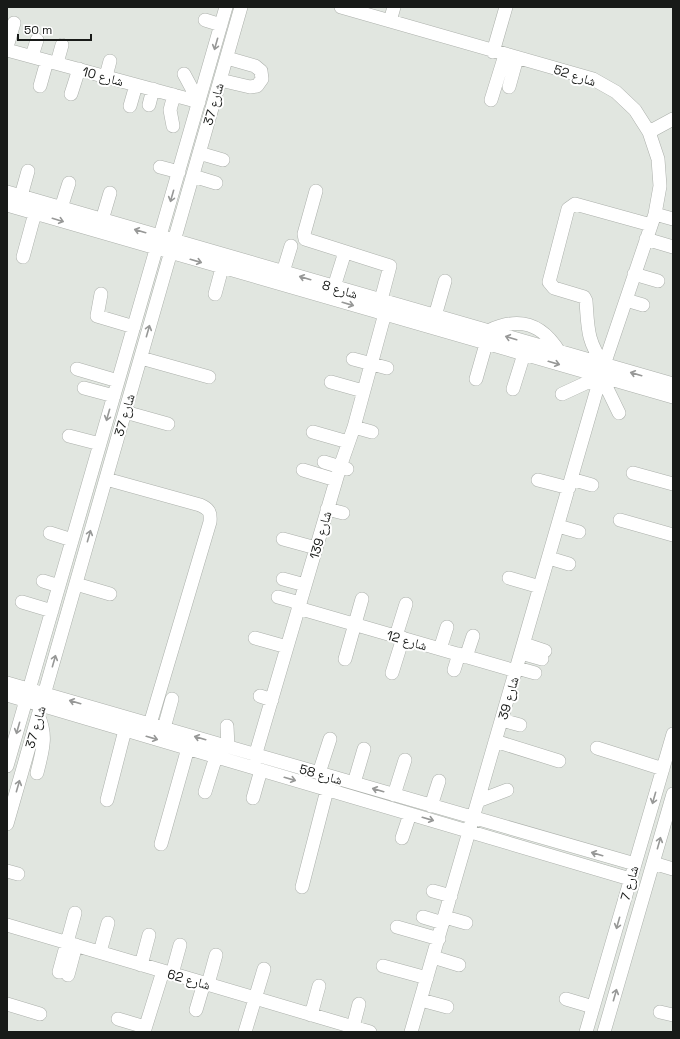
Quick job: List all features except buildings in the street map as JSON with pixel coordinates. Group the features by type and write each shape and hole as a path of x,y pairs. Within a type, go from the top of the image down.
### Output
{"street":[{"name":"شارع 37","path":"7,766 226,7"},
{"name":"شارع 37","path":"7,824 241,7"},
{"name":"شارع 52","path":"341,7 593,79 616,92 635,110 650,132 658,159 660,186 653,220 603,370"},
{"path":"390,21 394,7"},
{"path":"506,7 505,55 509,87"},
{"path":"204,20 221,25"},
{"path":"7,48 14,23"},
{"path":"32,56 37,40"},
{"path":"40,86 62,45"},
{"name":"شارع 10","path":"7,48 52,62 199,102"},
{"path":"492,100 505,55"},
{"path":"220,80 250,87 257,86 262,79 261,71 255,66 226,58"},
{"path":"106,76 110,61"},
{"path":"72,94 79,69"},
{"path":"184,74 199,102"},
{"path":"130,106 136,85"},
{"path":"149,105 153,89"},
{"path":"173,126 170,110 174,95"},
{"path":"650,132 673,119"},
{"path":"199,153 223,160"},
{"path":"160,167 179,172"},
{"path":"21,196 28,171"},
{"path":"193,176 216,183"},
{"path":"61,208 69,183"},
{"path":"316,191 304,237 306,240 345,252 334,287"},
{"name":"شارع 8","path":"7,192 98,219 158,243"},
{"path":"98,219 106,193"},
{"path":"619,413 590,339 587,326 586,301 584,297 554,288 549,282 568,209 575,204 653,220 673,219"},
{"name":"شارع 8","path":"7,205 172,247 283,272 487,337 560,353 673,397"},
{"path":"23,257 35,213"},
{"path":"646,239 673,247"},
{"path":"283,272 291,246"},
{"name":"شارع 8","path":"172,247 222,268 435,316 524,354 673,384"},
{"name":"شارع 139","path":"253,798 257,769 256,755 266,698 287,647 336,480 344,468 348,442 354,426 371,364 382,304 387,265 345,252"},
{"path":"215,294 222,268"},
{"path":"634,274 658,281"},
{"path":"435,316 445,281"},
{"path":"102,294 97,312 135,323"},
{"path":"626,300 643,305"},
{"path":"476,379 487,337 501,325 515,322 529,325 547,336 560,353"},
{"path":"513,389 524,354"},
{"path":"141,358 209,377"},
{"path":"353,359 387,368"},
{"path":"77,369 118,381"},
{"path":"562,394 603,370"},
{"name":"شارع 39","path":"412,1032 603,370"},
{"path":"331,382 363,391"},
{"path":"84,388 114,396"},
{"path":"125,412 168,424"},
{"path":"354,426 372,432"},
{"path":"313,432 348,442"},
{"path":"69,436 100,444"},
{"path":"324,462 344,468"},
{"path":"303,470 336,480"},
{"path":"633,473 673,484"},
{"path":"106,479 200,505 207,508 211,514 210,522 150,724"},
{"path":"538,480 592,485"},
{"path":"327,509 343,513"},
{"path":"620,520 673,536"},
{"path":"558,526 579,532"},
{"path":"50,534 72,540"},
{"path":"283,539 316,548"},
{"path":"549,558 569,564"},
{"path":"509,578 540,587"},
{"path":"283,579 305,585"},
{"path":"43,581 59,586"},
{"path":"76,584 110,594"},
{"name":"شارع 12","path":"278,597 299,606 358,625 440,649 535,673"},
{"path":"348,659 358,625 362,599"},
{"path":"22,602 52,611"},
{"path":"392,673 406,604"},
{"path":"440,649 447,627"},
{"path":"454,670 473,636"},
{"path":"255,638 287,647"},
{"path":"522,649 544,655"},
{"name":"شارع 58","path":"7,683 28,695 41,705 125,730 188,748 221,749 256,755 635,864"},
{"name":"شارع 58","path":"7,695 28,695"},
{"path":"164,728 172,699"},
{"path":"37,773 44,743 41,705"},
{"name":"شارع 58","path":"41,705 150,724 164,728 221,749 257,769 630,879"},
{"path":"502,720 520,725"},
{"path":"206,792 221,749 227,726"},
{"path":"107,800 125,730"},
{"name":"شارع 7","path":"586,1032 673,734"},
{"path":"316,772 326,738"},
{"path":"496,742 559,761"},
{"path":"161,844 188,748"},
{"path":"597,748 662,769"},
{"path":"354,783 364,749"},
{"path":"394,795 405,760"},
{"path":"431,806 439,781"},
{"path":"302,887 327,790"},
{"path":"478,801 507,790"},
{"name":"شارع 7","path":"604,1032 673,794"},
{"path":"402,838 410,814"},
{"path":"653,863 673,869"},
{"path":"433,891 451,896"},
{"path":"63,974 71,944 75,913"},
{"path":"423,917 466,923"},
{"path":"100,952 108,923"},
{"name":"شارع 62","path":"7,925 370,1032"},
{"path":"396,927 438,939"},
{"path":"139,964 148,935"},
{"path":"118,1019 144,1029 167,972 180,945"},
{"path":"196,1010 216,955"},
{"path":"433,957 459,965"},
{"path":"383,966 427,978"},
{"path":"245,1032 264,969"},
{"path":"311,1015 319,986"},
{"path":"566,999 593,1007"},
{"path":"421,1000 446,1008"},
{"path":"7,1004 40,1014"},
{"path":"353,1027 359,1004"},
{"path":"660,1012 673,1015"}]}
